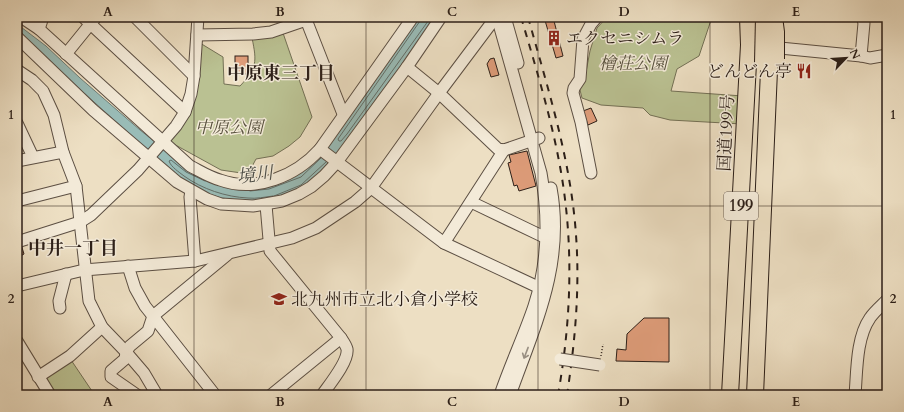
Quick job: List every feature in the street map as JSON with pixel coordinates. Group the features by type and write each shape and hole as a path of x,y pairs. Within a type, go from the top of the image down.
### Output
{"highway":[{"name":"国道199号","path":"730,395 749,45 748,17"},
{"path":"747,395 759,62 754,17"},
{"path":"738,395 759,62 764,17"},
{"name":"199","path":"755,395 770,47 769,17"},
{"path":"757,357 768,262 776,59 776,32 774,17"}],"street":[{"path":"21,17 39,29 190,166 222,181 239,184 256,184 290,174 303,166 321,150 343,114 413,17"},
{"path":"39,29 44,17"},
{"path":"135,17 194,76"},
{"path":"17,37 92,110 150,156 177,182 207,199 221,204 253,206 266,205 282,201 299,194 324,176 407,67 441,17"},
{"path":"497,17 535,139 549,177 553,196 555,222 552,267 545,297 537,323 510,395"},
{"path":"17,286 84,270 195,261 292,238 316,228 355,202 371,188 439,93 497,17"},
{"path":"500,395 540,288 546,237 545,198 535,139 505,17"},
{"path":"591,173 581,122 573,93 574,88 580,79 583,39 591,24 597,17"},
{"path":"861,56 864,23 862,17"},
{"path":"17,242 80,222 91,215 104,204 162,142 185,112 191,94 197,35 196,18"},
{"path":"66,54 90,19 185,112"},
{"path":"197,35 253,34 271,32 305,19 343,114"},
{"path":"749,45 870,58 887,55"},
{"path":"407,67 439,93 498,148 504,150 535,139"},
{"path":"17,70 32,80 43,91 54,115 63,152 76,186 88,302 102,327 144,373 156,395"},
{"path":"17,123 33,157"},
{"path":"321,150 444,242 540,288"},
{"path":"444,242 504,150"},
{"path":"17,161 63,152"},
{"path":"17,201 76,186"},
{"path":"191,191 190,197 195,261"},
{"path":"471,202 546,237"},
{"path":"266,205 268,243 270,251 341,338 347,350 347,356 322,395"},
{"path":"137,395 111,377 111,371 125,359 126,352 130,346 148,331 153,316 229,254"},
{"path":"128,266 135,288 145,306 215,395"},
{"path":"60,308 59,301 66,274"},
{"path":"855,395 860,340 864,328 870,318 887,300"},
{"path":"38,377 70,356 102,327"},
{"path":"271,395 341,338"},
{"path":"17,341 50,395"},
{"path":"560,359 600,365"}],"path":[{"path":"600,365 603,344"}],"green space":[{"name":"檜荘公園","path":"607,17 712,17 699,56 677,69 671,91 743,96 742,124 670,120 650,115 643,108 601,105 582,98 579,86 586,72 590,51 597,28"},
{"name":"中原公園","path":"283,33 312,117 300,137 273,156 256,159 248,174 221,170 170,142 188,115 200,43 223,57 224,84 240,86 253,69 255,53 252,38"},
{"path":"69,357 95,395 52,395 41,377"}],"water":[{"path":"418,17 436,17 326,168 303,188 291,194 278,198 249,201 234,200 206,193 194,188 174,174 34,48 17,35 17,24 46,46 80,78 140,130 188,168 221,183 299,174"}],"building":[{"name":"エクセニシムラ","path":"544,17 568,17 554,21 563,56 556,58"},
{"path":"235,56 248,56 248,74 235,74"},
{"path":"494,58 499,75 491,77 487,64 490,59"},
{"path":"591,108 597,121 588,125 583,111"},
{"path":"527,151 536,186 519,191 517,185 514,186 508,163 511,162 509,155"},
{"path":"20,241 24,254 17,258 17,242"},
{"path":"644,318 669,318 669,362 616,361 617,349 626,350 627,334"}],"railway":[{"path":"521,17 553,133 561,172 568,228 568,312 566,339 558,395"},
{"path":"528,17 551,98 564,152 576,235 577,295 567,395"}],"place":[{"name":"エクセニシムラ","path":"554,38"},
{"name":"どんどん亭","path":"804,71"},
{"name":"北九州市立北小倉小学校","path":"279,299"}],"district":[{"name":"中原東三丁目","path":"281,73"},
{"name":"中井一丁目","path":"73,248"}],"water label":[{"name":"境川","path":"255,175"}]}
